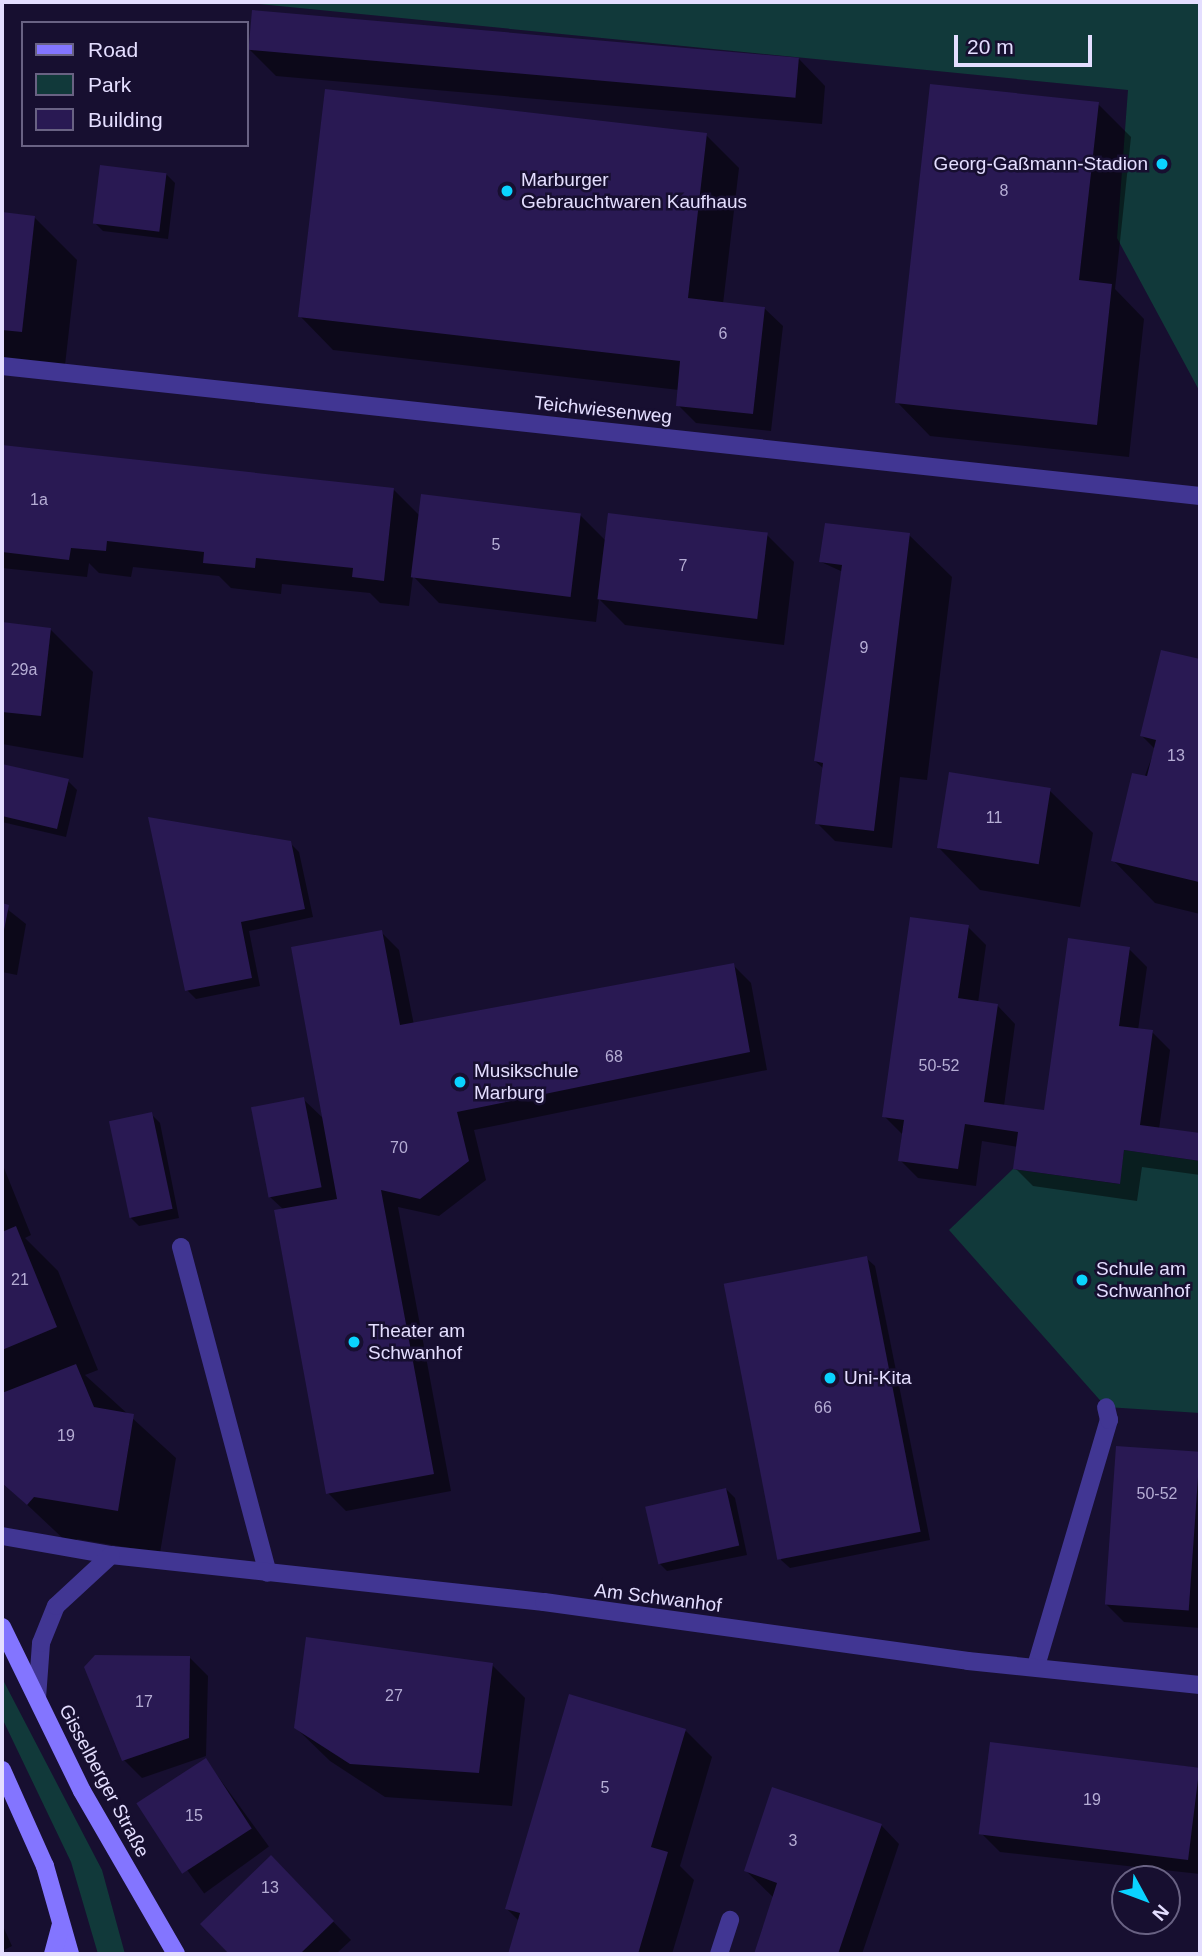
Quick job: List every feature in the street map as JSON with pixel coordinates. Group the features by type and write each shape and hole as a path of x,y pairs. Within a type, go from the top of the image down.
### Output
{"main road":[{"name":"Gisselberger Straße","path":"2,1627 164,1946 176,1954"},
{"path":"2,1770 62,1921 70,1954"},
{"path":"53,1954 62,1921"}],"street":[{"name":"Teichwiesenweg","path":"2,366 1200,496"},
{"path":"181,1247 268,1573"},
{"path":"1036,1666 1109,1420 1107,1407"},
{"name":"Am Schwanhof","path":"2,1536 111,1555 1200,1685"},
{"path":"37,1698 41,1643 56,1606 111,1555"},
{"path":"719,1954 730,1920"}],"green space":[{"name":"Georg-Gaßmann-Stadion","path":"239,2 1200,2 1200,392 1117,238 1128,90"},
{"path":"1124,1150 1200,1161 1200,1413 1106,1407 949,1230 1013,1169 1119,1184"},
{"path":"2,1678 102,1870 125,1954 98,1954 71,1862 2,1718"}],"building":[{"path":"252,10 799,58 795,98 249,50"},
{"path":"930,84 1099,102 1079,280 1112,284 1097,425 895,403"},
{"name":"Marburger Gebrauchtwaren Kaufhaus","path":"325,89 707,133 688,298 765,307 753,414 676,406 680,361 298,317"},
{"path":"100,165 167,173 159,232 93,224"},
{"path":"2,212 35,216 22,332 2,330"},
{"path":"2,445 394,488 384,581 352,577 353,568 256,558 255,568 203,563 204,552 107,541 106,551 71,548 69,560 2,552"},
{"path":"421,494 581,514 571,597 411,577"},
{"path":"608,513 768,533 757,619 597,599"},
{"path":"825,523 910,533 874,831 815,824 823,763 814,761 842,565 819,562"},
{"path":"2,622 51,628 41,716 2,712"},
{"path":"1161,650 1200,659 1199,882 1111,861 1132,773 1147,776 1156,740 1140,736"},
{"path":"2,764 69,779 57,829 2,816"},
{"path":"949,772 1051,788 1039,864 937,848"},
{"path":"148,817 291,841 305,909 241,922 252,978 185,991"},
{"path":"2,903 9,905 3,935 2,935"},
{"path":"910,917 969,925 958,998 998,1004 984,1102 1044,1110 1068,938 1130,947 1119,1026 1153,1030 1140,1125 1200,1133 1200,1161 1124,1150 1120,1184 1013,1169 1018,1132 965,1124 958,1169 898,1161 904,1120 882,1117"},
{"name":"Musikschule Marburg","path":"382,930 400,1025 734,963 750,1052 457,1112 469,1161 420,1199 381,1190 434,1474 326,1494 274,1210 337,1199 291,947"},
{"path":"304,1097 322,1187 269,1198 251,1107"},
{"path":"152,1112 173,1209 130,1218 109,1121"},
{"path":"16,1226 57,1327 2,1350 2,1232"},
{"name":"Uni-Kita","path":"867,1256 921,1532 777,1560 724,1284"},
{"path":"76,1364 94,1407 134,1414 118,1511 34,1497 27,1505 2,1483 2,1393"},
{"path":"1116,1446 1200,1452 1189,1610 1105,1605"},
{"path":"726,1488 739,1545 658,1564 645,1507"},
{"path":"306,1637 493,1663 479,1773 350,1764 294,1728"},
{"path":"95,1655 190,1656 189,1738 122,1761 84,1667"},
{"path":"569,1694 686,1729 651,1847 668,1852 638,1954 508,1954 520,1913 505,1909"},
{"path":"990,1742 1199,1768 1188,1860 979,1834"},
{"path":"206,1758 252,1828 182,1874 136,1803"},
{"path":"772,1787 882,1824 838,1954 754,1954 777,1883 744,1871"},
{"path":"271,1855 334,1921 300,1954 229,1954 200,1924"}],"place":[{"name":"Georg-Gaßmann-Stadion","path":"1162,164"},
{"name":"Marburger Gebrauchtwaren Kaufhaus","path":"507,191"},
{"name":"Musikschule Marburg","path":"460,1082"},
{"name":"Schule am Schwanhof","path":"1082,1280"},
{"name":"Theater am Schwanhof","path":"354,1342"},
{"name":"Uni-Kita","path":"830,1378"}]}
